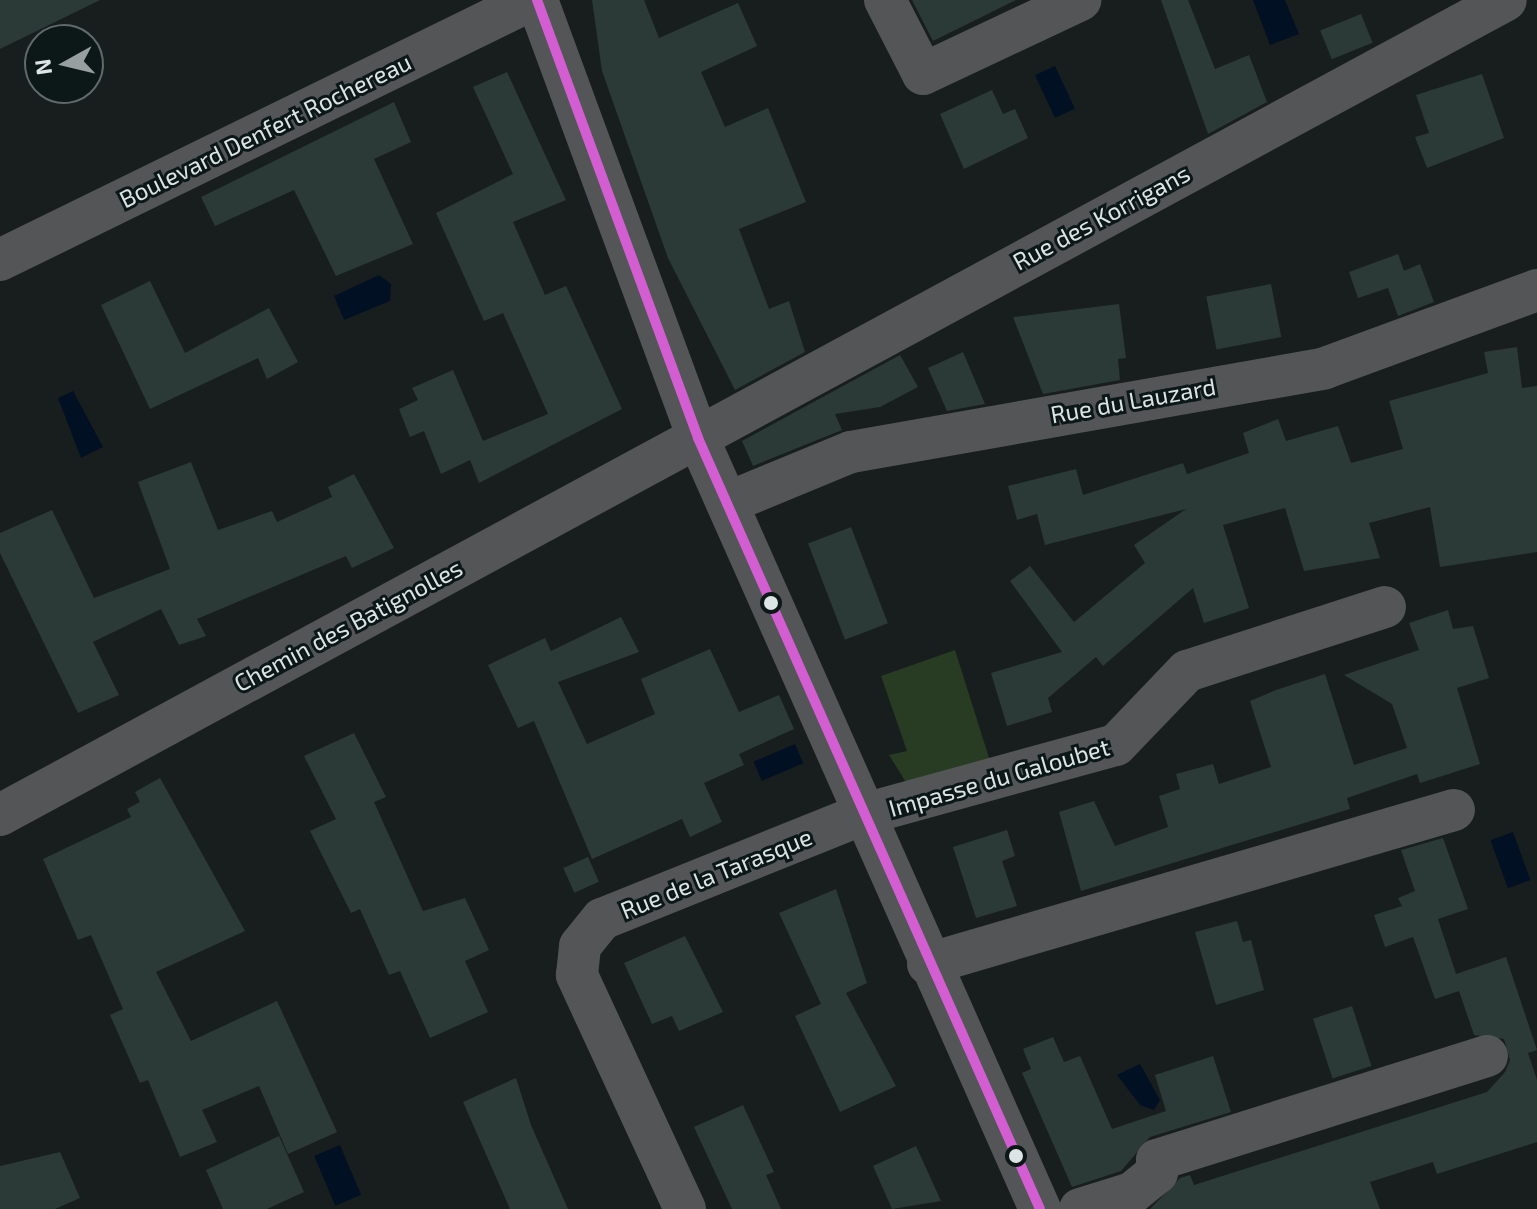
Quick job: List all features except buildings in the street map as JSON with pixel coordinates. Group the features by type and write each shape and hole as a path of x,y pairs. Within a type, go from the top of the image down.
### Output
{"street":[{"name":"Boulevard Denfert Rochereau","path":"0,260 531,0"},
{"path":"537,0 698,438 861,815 1040,1209"},
{"path":"885,0 923,74 1080,0"},
{"name":"Rue des Korrigans","path":"698,438 1506,0"},
{"name":"Rue du Lauzard","path":"727,503 851,452 1325,368 1537,290"},
{"name":"Chemin des Batignolles","path":"0,815 698,438"},
{"name":"Impasse du Galoubet","path":"861,815 1116,745 1187,671 1385,607"},
{"path":"928,964 1454,810"},
{"name":"Rue de la Tarasque","path":"685,1209 577,975 580,946 602,919 861,815"},
{"path":"1080,1209 1132,1193 1157,1173 1157,1160 1487,1056"}],"green space":[{"path":"955,650 990,761 907,784 889,755 907,751 881,676"}],"water":[{"path":"1253,0 1285,0 1299,34 1270,45"},
{"path":"1055,66 1075,109 1055,118 1035,75"},
{"path":"379,275 391,284 390,301 344,320 334,296"},
{"path":"73,391 103,447 81,458 58,398"},
{"path":"795,744 803,763 762,781 754,762"},
{"path":"1513,832 1530,880 1508,888 1490,840"},
{"path":"1140,1064 1160,1100 1154,1110 1140,1105 1117,1075"},
{"path":"340,1145 361,1195 335,1206 314,1156"}],"transit line":[{"path":"537,0 698,438 1040,1209"}]}
